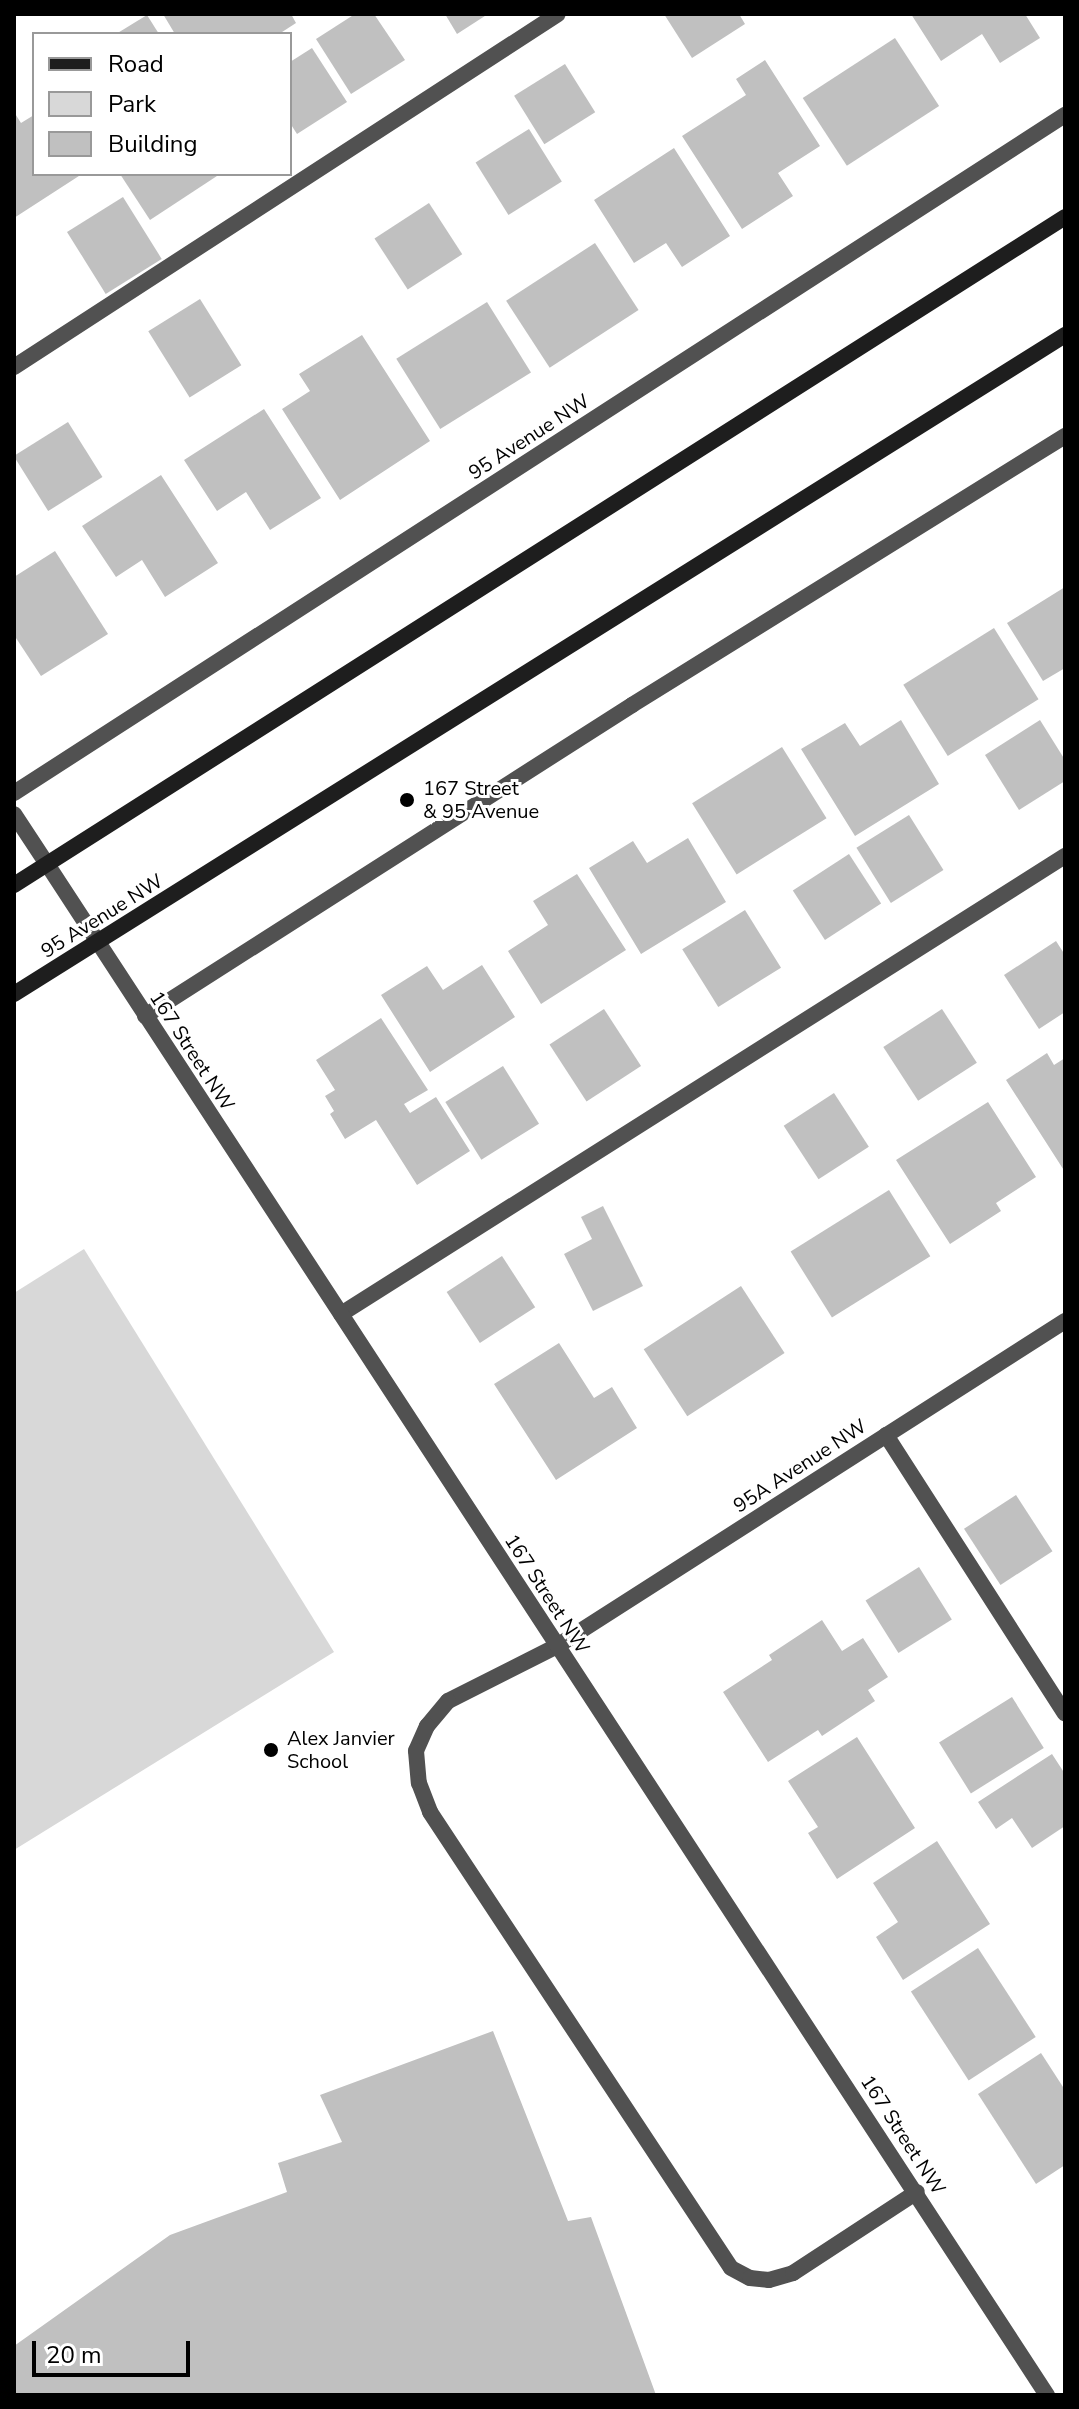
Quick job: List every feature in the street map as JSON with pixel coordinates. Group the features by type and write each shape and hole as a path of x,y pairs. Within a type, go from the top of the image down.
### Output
{"main road":[{"path":"14,885 1065,217"},
{"name":"95 Avenue NW","path":"14,994 1065,335"}],"street":[{"path":"14,367 558,14"},
{"name":"95 Avenue NW","path":"14,793 1065,115"},
{"path":"145,1016 632,705 1065,436"},
{"name":"167 Street NW","path":"14,814 1047,2395"},
{"path":"341,1314 1065,856"},
{"name":"95A Avenue NW","path":"917,2192 793,2273 769,2280 731,2268 430,1812 419,1783 416,1751 427,1726 448,1701 557,1646 1065,1321"},
{"path":"886,1435 1065,1714"}],"green space":[{"path":"84,1249 334,1652 14,1850 14,1293"}],"building":[{"path":"163,14 291,14 296,23 282,32 174,32"},
{"path":"355,14 374,14 405,60 351,94 316,39"},
{"path":"445,14 488,14 457,34"},
{"path":"664,14 739,14 745,24 692,58"},
{"path":"911,14 1025,14 1040,38 1000,63 982,34 941,61"},
{"path":"147,15 158,32 119,32"},
{"path":"895,38 939,106 847,166 803,98"},
{"path":"312,48 347,102 297,134 292,126 292,61"},
{"path":"765,60 820,146 778,173 793,196 742,229 682,136 746,95 736,79"},
{"path":"565,64 595,112 544,144 514,96"},
{"path":"14,112 21,123 32,116 32,176 79,176 14,218"},
{"path":"529,129 562,182 508,215 476,162"},
{"path":"674,148 730,236 682,267 666,243 634,263 594,200"},
{"path":"121,176 217,176 150,220"},
{"path":"123,197 162,259 106,294 67,232"},
{"path":"429,203 462,254 408,290 374,238"},
{"path":"595,243 639,310 550,368 506,301"},
{"path":"200,299 241,365 190,397 148,331"},
{"path":"487,302 531,372 440,429 396,359"},
{"path":"362,335 430,441 340,500 282,409 310,391 299,374"},
{"path":"264,409 321,498 270,530 246,492 217,511 184,460"},
{"path":"68,422 102,477 48,511 14,456"},
{"path":"161,475 218,563 165,597 142,560 116,577 82,526"},
{"path":"55,551 108,634 41,676 14,635 14,577"},
{"path":"1065,587 1065,668 1043,681 1007,623"},
{"path":"994,628 1039,699 948,756 903,685"},
{"path":"901,720 939,784 855,836 801,749 845,723 860,746"},
{"path":"1040,720 1065,760 1065,781 1019,810 985,755"},
{"path":"782,747 827,818 737,874 692,803"},
{"path":"909,815 943,870 891,903 856,848"},
{"path":"688,838 726,902 641,954 589,868 633,841 647,863"},
{"path":"849,854 881,903 825,940 793,890"},
{"path":"577,874 626,950 541,1004 508,951 548,925 533,901"},
{"path":"745,910 781,968 718,1007 682,949"},
{"path":"1056,941 1065,955 1065,1012 1039,1029 1004,975"},
{"path":"482,965 515,1017 430,1072 381,995 427,966 443,990"},
{"path":"604,1009 641,1066 587,1101 549,1044"},
{"path":"942,1009 977,1063 918,1101 883,1047"},
{"path":"381,1018 428,1090 404,1104 410,1113 436,1097 470,1151 417,1185 376,1120 345,1139 330,1114 334,1111 325,1096 335,1090 316,1060"},
{"path":"1047,1053 1054,1065 1065,1058 1065,1172 1006,1080"},
{"path":"503,1066 539,1124 481,1160 445,1102"},
{"path":"834,1093 869,1147 819,1179 784,1126"},
{"path":"988,1102 1036,1177 996,1203 1001,1211 950,1244 896,1160"},
{"path":"889,1190 930,1256 832,1318 791,1251"},
{"path":"603,1206 643,1286 593,1311 564,1254 592,1239 581,1217"},
{"path":"502,1256 535,1307 480,1343 447,1292"},
{"path":"741,1286 785,1353 687,1416 644,1349"},
{"path":"559,1343 594,1398 612,1387 637,1428 556,1480 494,1384"},
{"path":"1016,1495 1052,1551 1000,1585 964,1529"},
{"path":"919,1567 952,1620 898,1653 866,1600"},
{"path":"822,1620 842,1651 863,1638 888,1677 868,1690 875,1701 822,1736 818,1730 768,1762 723,1692 772,1660 769,1655"},
{"path":"1012,1697 1044,1748 971,1793 939,1743"},
{"path":"857,1737 915,1828 837,1879 808,1833 818,1827 788,1781"},
{"path":"1052,1754 1065,1774 1065,1826 1032,1848 1012,1818 996,1829 978,1802"},
{"path":"937,1841 990,1924 903,1980 876,1937 898,1922 873,1883"},
{"path":"978,1948 1036,2037 969,2080 911,1992"},
{"path":"493,2031 568,2221 591,2217 656,2395 14,2395 14,2346 170,2235 287,2192 278,2163 342,2142 320,2095"},
{"path":"1041,2053 1065,2090 1065,2165 1036,2184 978,2094"}],"place":[{"name":"167 Street & 95 Avenue","path":"407,800"},
{"name":"Alex Janvier School","path":"271,1750"}]}
